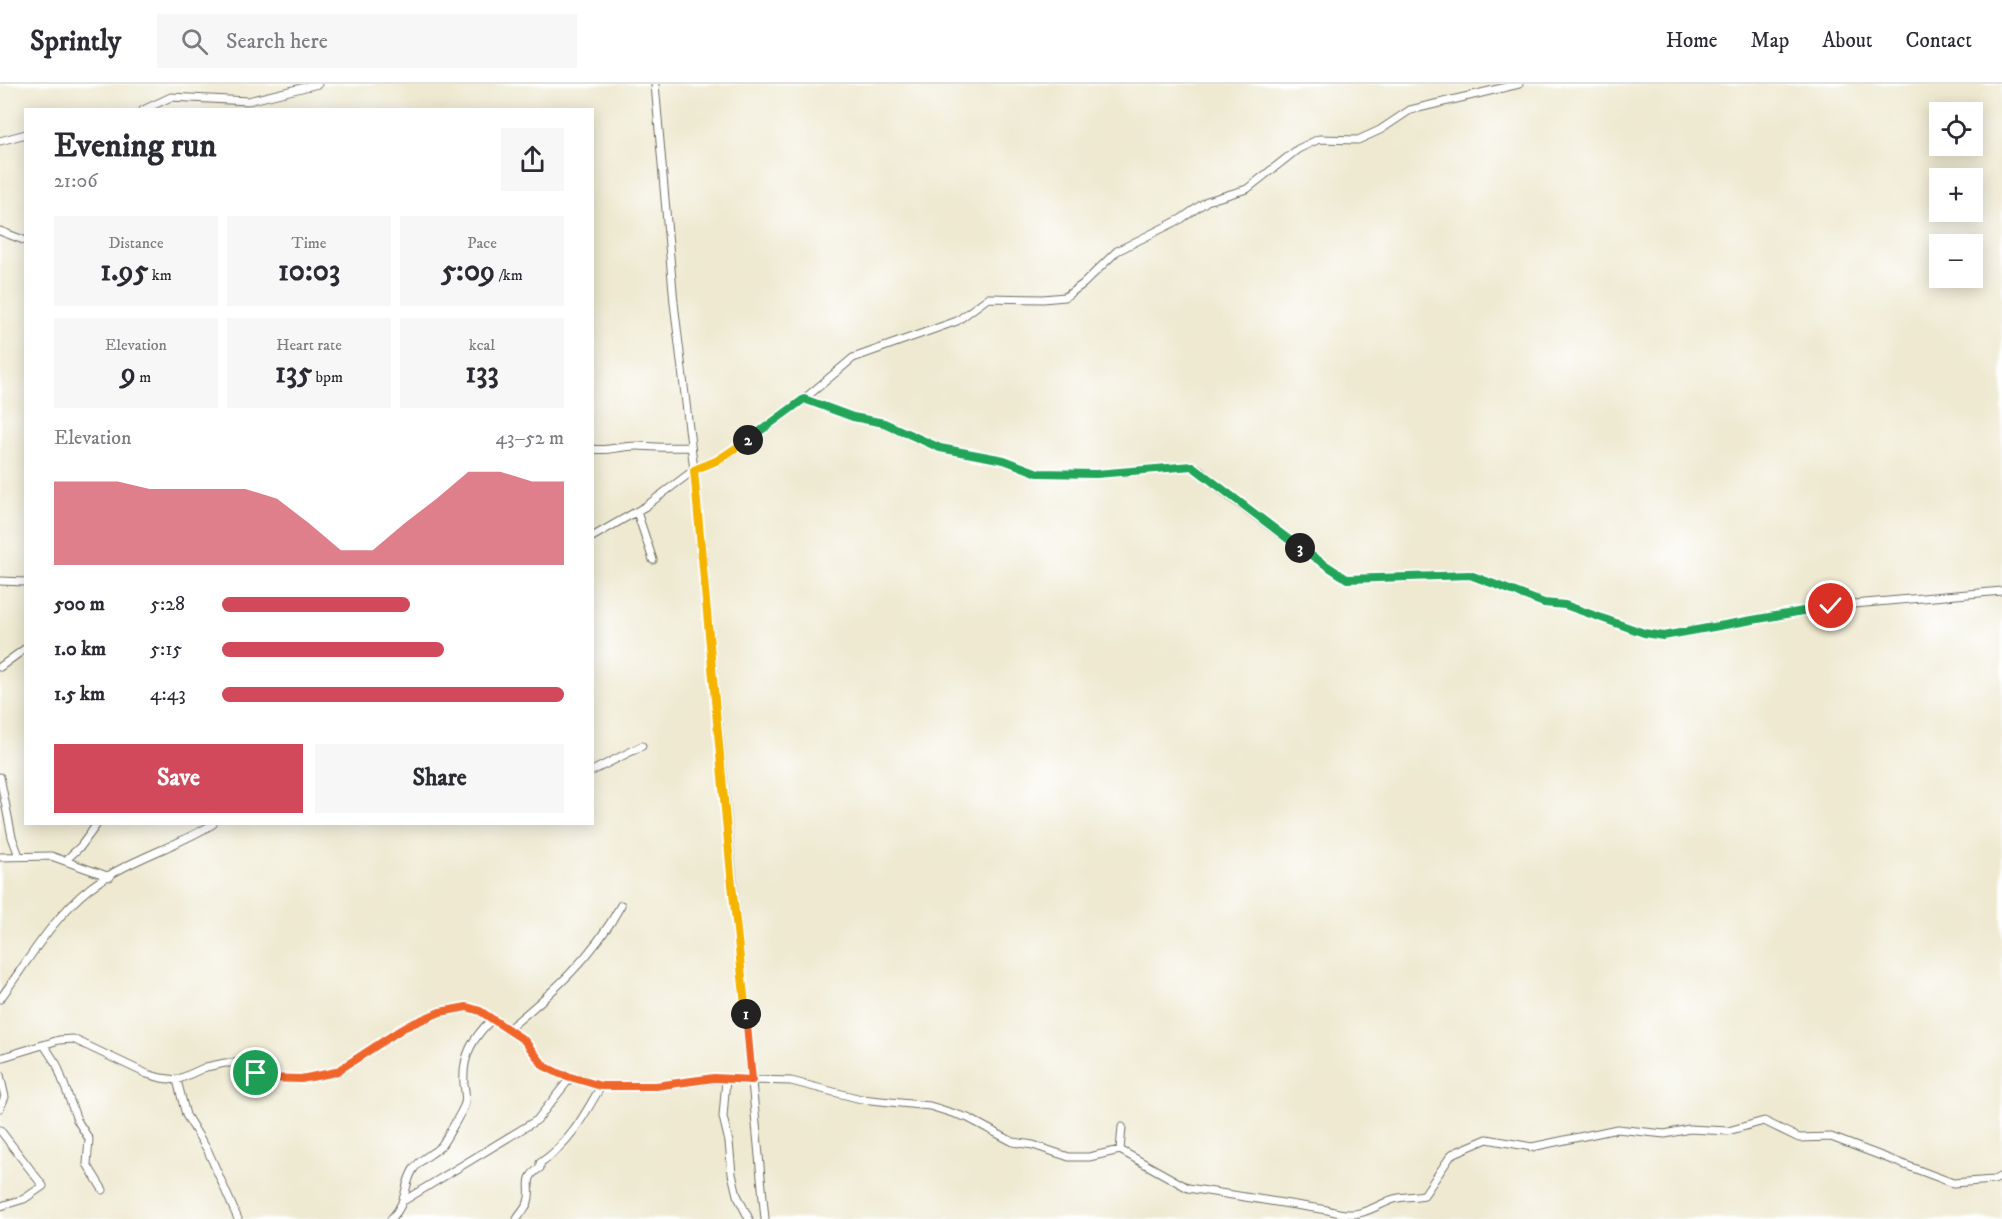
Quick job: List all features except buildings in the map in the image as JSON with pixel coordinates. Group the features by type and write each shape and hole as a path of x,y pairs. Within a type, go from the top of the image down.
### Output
{"street":[{"path":"147,108 171,97 248,101 318,84"},
{"path":"655,84 674,303 694,470 765,1219"},
{"path":"594,536 637,512 694,470 716,461 754,436 854,358 957,321 988,298 1065,297 1083,284 1118,251 1181,219 1207,201 1247,189 1298,149 1319,139 1358,140 1380,130 1410,110 1519,84"},
{"path":"0,141 24,135"},
{"path":"0,231 24,240"},
{"path":"804,399 853,417 884,423 940,448 1004,460 1038,473 1096,474 1192,466 1280,534 1347,579 1470,575 1544,603 1565,605 1654,635 1674,636 1705,627 1831,606 2002,591"},
{"path":"594,449 603,451 638,446 661,449 691,447"},
{"path":"637,512 653,560"},
{"path":"0,581 24,582"},
{"path":"0,667 24,649"},
{"path":"594,770 642,746"},
{"path":"0,777 12,837 19,856"},
{"path":"66,860 81,846 96,825"},
{"path":"0,999 61,915 92,887 211,825"},
{"path":"0,857 41,855 66,860 110,877"},
{"path":"507,1030 561,984 582,962 609,927 621,905"},
{"path":"0,1058 66,1039 80,1040 147,1074 177,1080 206,1067 225,1063 237,1063 264,1078 322,1077 353,1062 405,1027 440,1012 467,1007 480,1011 524,1040 544,1066 601,1086 656,1086 726,1079 791,1081 861,1099 930,1106 968,1118 1013,1142 1033,1144 1069,1157 1089,1157 1120,1150 1188,1188 1327,1209 1342,1217 1367,1213 1392,1200 1424,1195 1452,1154 1487,1139 1532,1147 1617,1129 1665,1134 1689,1129 1728,1131 1764,1121 1799,1138 1831,1137 1953,1183 1994,1180 2002,1176"},
{"path":"404,1202 412,1171 422,1158 442,1145 464,1107 464,1068 467,1051 477,1033 492,1019"},
{"path":"44,1045 57,1065 77,1120 89,1138 87,1164 104,1190"},
{"path":"0,1075 5,1097 0,1108"},
{"path":"391,1219 404,1202 537,1120 571,1077"},
{"path":"726,1079 723,1117 729,1142 732,1174 737,1195 749,1219"},
{"path":"177,1080 186,1115 208,1151 238,1219"},
{"path":"517,1219 528,1202 528,1182 532,1173 540,1168 540,1163 559,1150 582,1121 601,1086"},
{"path":"1120,1150 1122,1127"},
{"path":"0,1130 43,1186 24,1199 1,1206"}],"route":[{"path":"256,1073 264,1078 322,1077 353,1062 366,1051 405,1027 440,1012 467,1007 480,1011 524,1040 544,1066 560,1074 601,1086 656,1086 714,1078 752,1080 694,470 716,461 804,399 823,404 853,417 884,423 952,452 977,454 1004,460 1043,474 1096,474 1192,466 1280,534 1347,579 1367,580 1442,574 1470,575 1544,603 1565,605 1644,633 1663,636 1674,636 1705,627 1831,606"}]}
